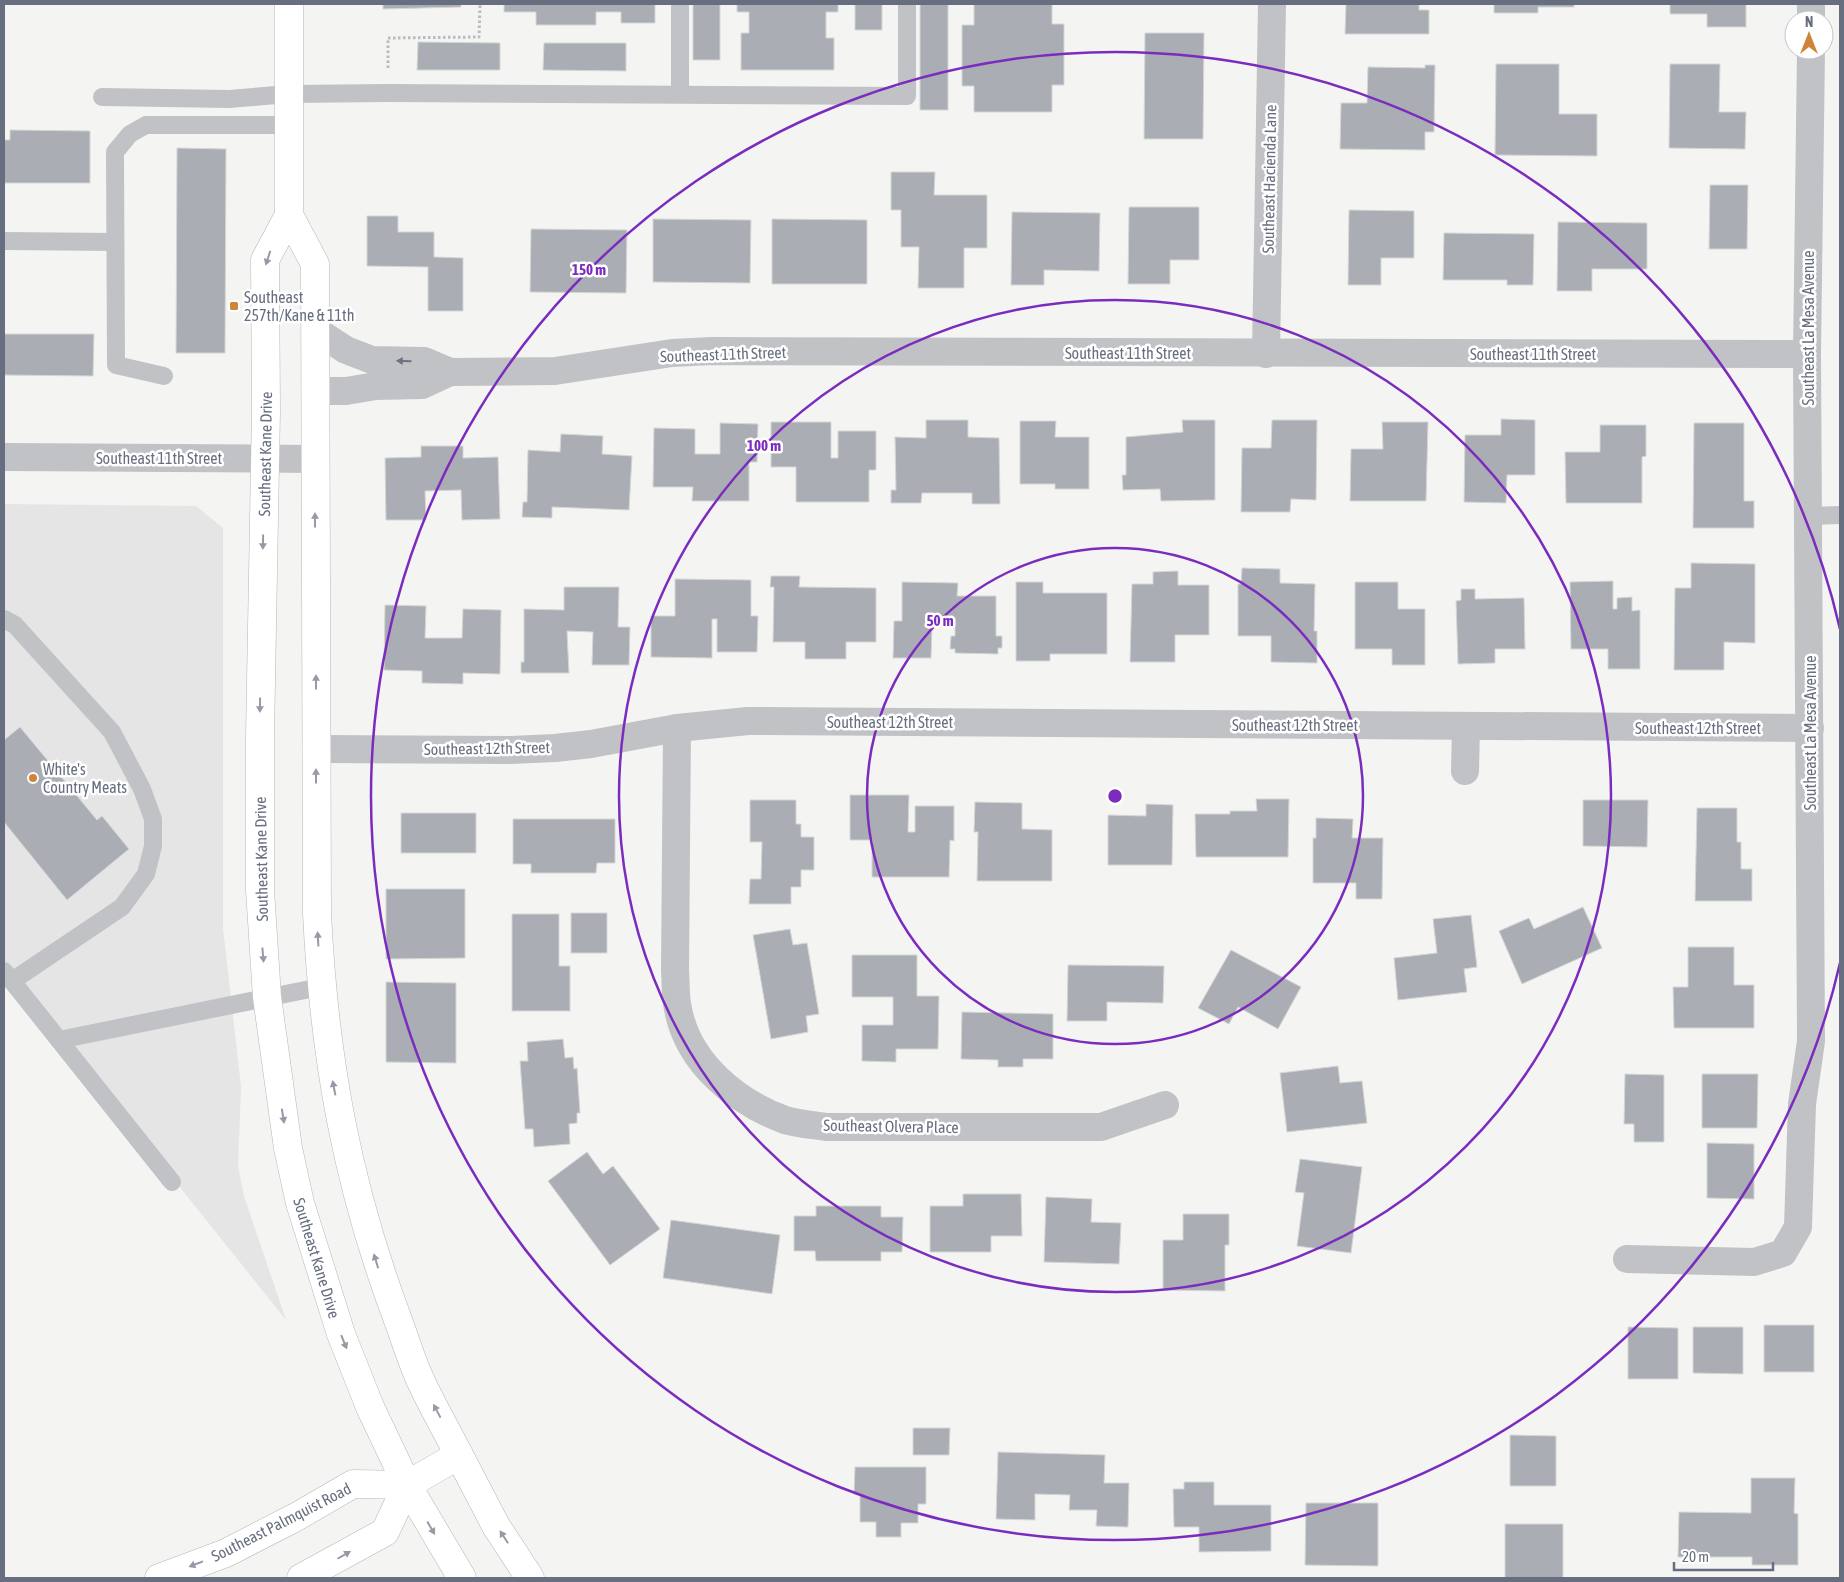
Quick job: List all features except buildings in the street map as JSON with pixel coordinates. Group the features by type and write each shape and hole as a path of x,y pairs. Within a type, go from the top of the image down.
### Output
{"main road":[{"name":"Southeast Kane Drive","path":"289,4 290,215 315,264 317,913 320,987 332,1080 366,1228 380,1273 419,1377 496,1526 530,1578"},
{"name":"Southeast Kane Drive","path":"290,215 265,260 265,459 260,746 260,890 267,997 288,1148 300,1203 341,1334 370,1407 406,1485 462,1578"},
{"path":"301,1578 385,1532 406,1485 459,1455"},
{"name":"Southeast Palmquist Road","path":"159,1578 226,1553 296,1517 353,1484 406,1485"}],"street":[{"name":"Southeast Hacienda Lane","path":"1266,354 1272,4"},
{"name":"Southeast La Mesa Avenue","path":"1627,1260 1754,1262 1783,1253 1798,1227 1802,1104 1811,1041 1807,354 1810,60"},
{"name":"Southeast 11th Street","path":"315,330 346,350 372,360 424,361 450,372 555,371 672,353 712,351 1807,354"},
{"name":"Southeast 11th Street","path":"315,391 346,391 376,386 422,386 450,372"},
{"name":"Southeast 11th Street","path":"4,457 315,459"},
{"name":"Southeast 12th Street","path":"316,749 546,748 591,744 677,728 748,721 1810,728"},
{"path":"1465,771 1466,726"},
{"name":"Southeast Olvera Place","path":"677,728 675,971 678,1010 692,1046 716,1078 748,1102 786,1120 826,1127 1101,1127 1165,1105"}],"lane":[{"path":"680,4 680,94"},
{"path":"102,97 229,99 288,94 389,93 907,96 907,4"},
{"path":"164,376 116,365 115,152 130,134 146,125 289,125"},
{"path":"4,241 115,242"},
{"path":"1809,516 1840,515"},
{"path":"4,619 15,625 112,732 142,789 153,819 153,846 146,874 122,907 8,976 172,1182"},
{"path":"59,1040 320,987"}],"path":[{"path":"389,93 388,38 479,37 480,4"}],"shaded area":[{"path":"4,504 196,506 223,528 223,928 241,1086 238,1166 244,1196 286,1320 4,967"}],"place":[{"name":"Southeast 257th/Kane & 11th","path":"234,306"},
{"name":"White's Country Meats","path":"33,778"}]}
